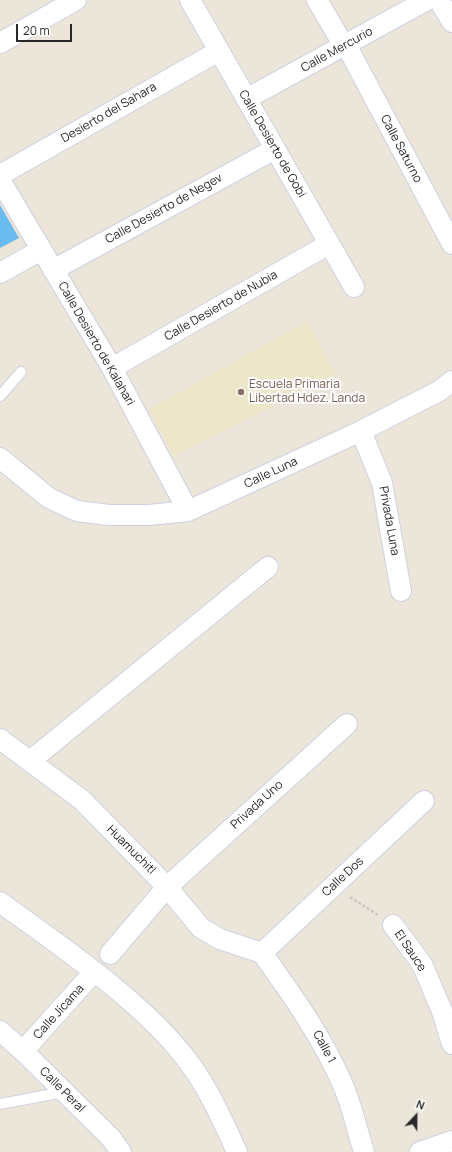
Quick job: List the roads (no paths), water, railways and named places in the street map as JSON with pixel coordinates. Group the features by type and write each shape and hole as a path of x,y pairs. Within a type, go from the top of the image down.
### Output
{"street":[{"path":"0,43 76,0"},
{"name":"Calle Desierto de Gobi","path":"190,0 354,287"},
{"name":"Calle Saturno","path":"317,0 347,50 452,244"},
{"name":"Calle Mercurio","path":"246,100 347,50 427,0"},
{"path":"439,0 452,22"},
{"name":"Desierto del Sahara","path":"0,175 219,51"},
{"name":"Calle Desierto de Negev","path":"53,270 275,149"},
{"name":"Calle Desierto de Kalahari","path":"0,180 112,368 188,511"},
{"name":"Calle Desierto de Nubia","path":"112,368 329,244"},
{"path":"0,273 42,250"},
{"name":"Calle Luna","path":"0,458 49,498 77,511 109,515 149,515 188,511 360,431 439,391 452,380"},
{"name":"Privada Luna","path":"360,431 382,483 401,591"},
{"path":"30,761 268,567"},
{"name":"Privada Uno","path":"167,887 347,724"},
{"name":"Huamuchitl","path":"0,739 82,800 167,887 201,928 220,939 262,953"},
{"name":"Calle Dos","path":"262,953 424,800"},
{"path":"110,954 167,887"},
{"path":"0,902 94,972 153,1022 184,1056 207,1090 237,1152"},
{"name":"El Sauce","path":"393,925 422,964 442,1011 452,1044"},
{"name":"Calle 1","path":"262,953 302,1008 326,1048 344,1087 364,1152"},
{"name":"Calle Jícama","path":"23,1051 94,972"},
{"name":"Calle Peral","path":"0,1031 23,1051 111,1138 121,1152"},
{"path":"420,1152 452,1141"}],"lane":[{"path":"0,396 21,372"},
{"path":"2,1101 64,1092"}],"water":[{"path":"0,205 19,238 0,248"}],"place":[{"name":"Escuela Primaria Libertad Hdez. Landa","path":"241,392"}]}
